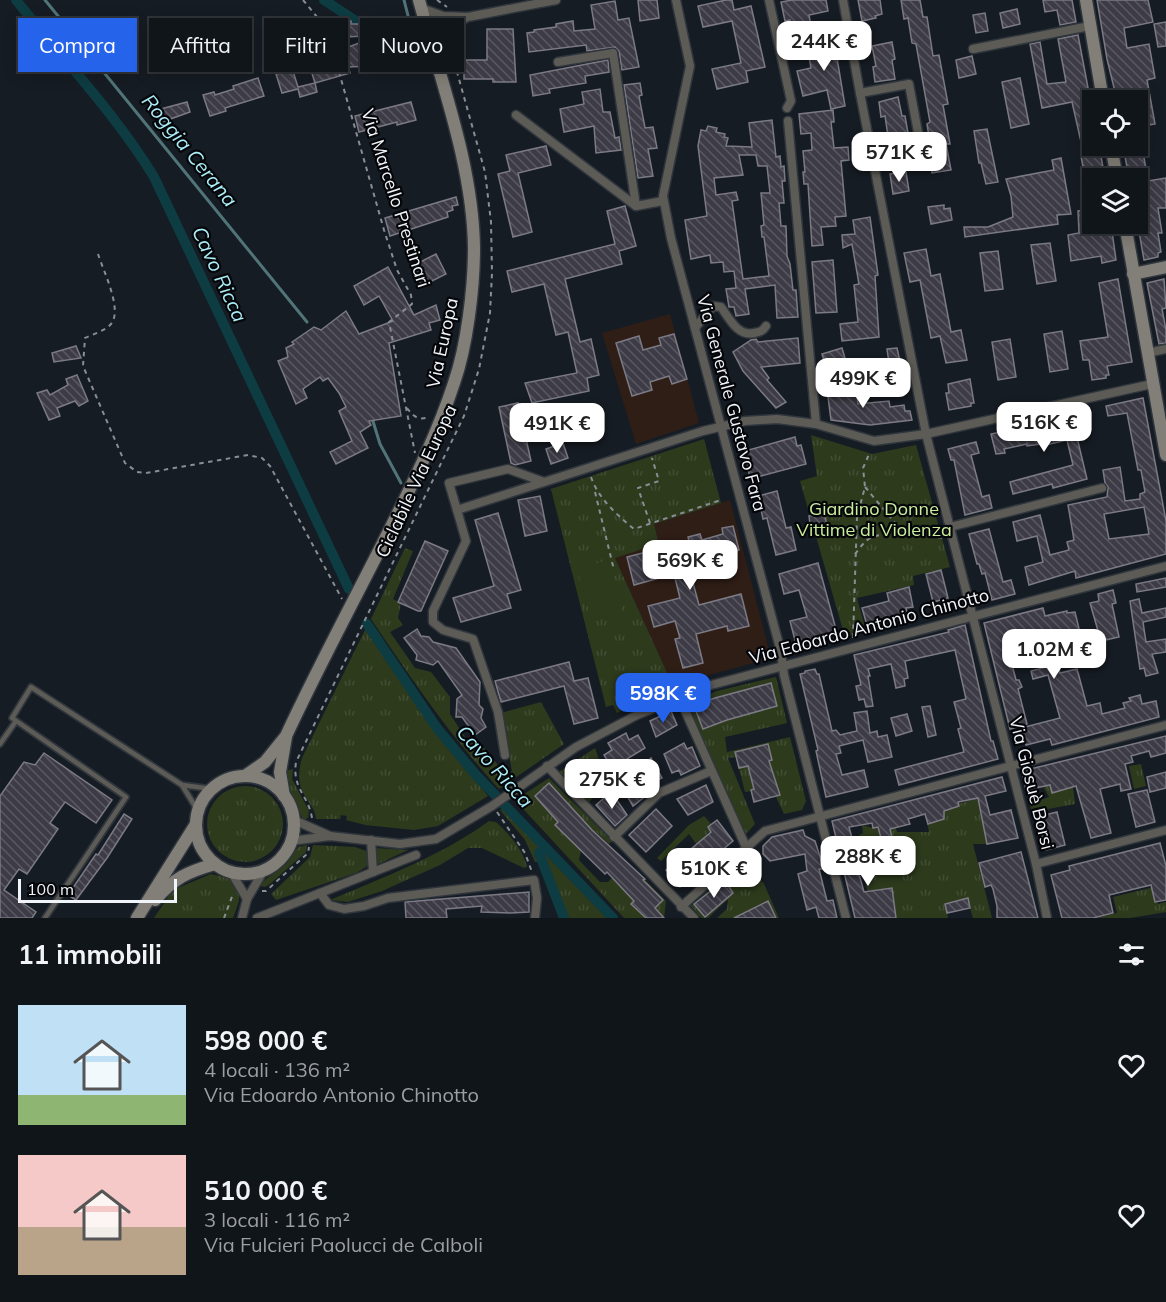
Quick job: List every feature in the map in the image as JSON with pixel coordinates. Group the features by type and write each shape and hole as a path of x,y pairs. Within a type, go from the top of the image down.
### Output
{"main road":[{"path":"1086,0 1101,90"},
{"name":"Via Europa","path":"245,776 265,762 286,736 419,471 455,381 465,338 474,248 465,171 438,72"},
{"path":"1127,234 1166,455"},
{"path":"1133,274 1166,267"},
{"name":"Via Europa","path":"284,795 280,772 286,736"},
{"path":"245,776 267,781 284,795 291,807 294,820 293,834 288,849 278,861 264,870 253,873 231,872 215,864 205,853 198,839 196,824 198,811 204,798 212,789 233,777 245,776"},
{"path":"137,918 196,824"},
{"path":"142,918 168,886 184,873 215,864"}],"street":[{"path":"464,18 556,0"},
{"name":"Via Generale Gustavo Fara","path":"675,0 690,66 663,201 846,918"},
{"path":"769,0 790,101 787,108"},
{"name":"Via Giosuè Borsi","path":"843,0 926,434 1036,864 1047,918"},
{"path":"420,4 447,18"},
{"path":"973,49 1090,26"},
{"path":"558,62 614,53 636,206"},
{"path":"860,93 909,84 920,143"},
{"path":"516,115 636,206 663,201"},
{"path":"788,122 816,424"},
{"path":"695,328 713,306 721,307 741,333 747,335 764,329 766,326"},
{"path":"1147,353 1166,349"},
{"path":"457,510 721,425 777,419 816,424 874,441 926,434 1152,384"},
{"path":"505,755 498,712 473,639 443,630 434,622 433,611 466,541 449,483 508,470 544,482"},
{"path":"950,527 1102,488"},
{"name":"Via Edoardo Antonio Chinotto","path":"291,841 330,836 400,844 436,839 492,806 547,766 608,729 711,685 1166,567"},
{"path":"679,697 746,847"},
{"path":"681,907 765,831 1166,725"},
{"path":"547,766 694,918"},
{"path":"614,837 659,793 711,771"},
{"name":"Via Edoardo Antonio Chinotto","path":"294,820 330,836"},
{"path":"1036,864 1166,830"},
{"path":"371,840 373,872"},
{"path":"257,918 416,855"},
{"path":"242,918 247,899 264,870"},
{"path":"231,872 247,899"},
{"path":"320,893 329,905 344,909 364,906 388,898 534,880 537,898 535,918"}],"lane":[{"path":"45,918 126,797 12,718 31,687 182,784 212,789"},
{"path":"0,744 16,721"},
{"path":"182,784 198,811"}],"path":[{"name":"Via Marcello Prestinari","path":"303,0 317,17 333,51 384,230 398,270 411,295 412,304 390,322 419,471"},
{"path":"437,0 452,10 453,18"},
{"name":"Ciclabile Via Europa","path":"313,822 311,810 296,782 296,762 464,416 479,369 490,313 492,273 487,186 457,72"},
{"path":"98,254 114,300 114,318 110,326 85,338 82,366 125,463 137,472 146,473 248,455 262,458 270,466 349,612"},
{"path":"405,405 413,416 423,419 433,416 444,408"},
{"path":"853,638 857,517 865,487 863,468 870,452"},
{"path":"650,524 638,488 659,481 651,455"},
{"path":"590,475 614,570"},
{"path":"865,487 896,524 912,535"},
{"path":"595,489 621,519 634,529 721,500"},
{"path":"855,554 867,540 874,536 912,535 943,538"},
{"path":"492,806 525,853 534,880"},
{"path":"258,890 266,891 308,853 310,844"},
{"path":"224,918 235,889"}],"shaded area":[{"path":"670,314 699,423 636,444 602,333"},
{"path":"730,500 771,658 709,675 674,688 615,558 659,544 654,524"}],"green space":[{"name":"Giardino Donne Vittime di Violenza","path":"811,435 872,454 916,445 950,567 913,576 914,585 857,598 866,631 845,637 800,481 817,476"},
{"path":"704,439 721,503 654,524 659,544 615,558 674,688 617,713 613,705 606,707 551,489"},
{"path":"405,548 413,551 393,599 401,603 398,618 403,625 390,632 415,668 431,672 450,697 450,714 467,740 474,737 494,760 503,776 512,771 501,713 541,702 564,744 499,789 416,685 371,619"},
{"path":"608,560 622,612 592,620 577,569"},
{"path":"366,628 425,714 488,796 438,826 414,830 365,825 346,820 347,816 341,815 340,819 316,819 315,812 301,788 299,775 302,758"},
{"path":"776,677 787,723 725,737 727,752 790,737 806,801 802,810 784,814 772,788 745,792 736,757 728,758 755,824 746,834 685,704 717,691"},
{"path":"595,748 601,765 583,780 595,796 588,803 559,772"},
{"path":"1141,764 1146,786 1134,789 1129,766"},
{"path":"293,769 292,779 309,811 308,818 303,820 286,783 285,771"},
{"path":"549,778 612,841 609,844 596,832 582,846 579,860 600,882 608,882 625,864 624,859 666,901 664,918 624,918 515,800"},
{"path":"1050,785 1052,793 1063,790 1062,787 1073,787 1075,804 1032,812 1026,790 1034,789 1043,799 1049,797 1043,786"},
{"path":"253,786 266,792 277,803 283,816 281,839 266,856 253,862 237,862 224,856 209,839 207,816 213,803 230,788"},
{"path":"978,798 987,844 973,844 992,918 973,918 970,908 947,913 948,918 875,918 853,839 863,833 862,825 873,828 894,822 897,832 929,832 925,814"},
{"path":"504,807 607,918 567,918 546,862 535,862 525,840 500,810"},
{"path":"704,816 714,827 705,836 720,856 711,864 689,834 661,861 657,858 689,825"},
{"path":"489,821 496,822 510,837 519,848 527,867 524,868 482,848 468,848 440,865 382,891 348,902 330,900 432,855 471,834"},
{"path":"307,845 306,852 270,884 265,887 261,886 261,883 286,864 298,847"},
{"path":"313,845 355,847 366,851 369,860 366,867 356,873 276,900 271,894 310,857"},
{"path":"374,848 408,850 378,864"},
{"path":"745,858 764,884 779,918 717,918 727,909 728,899 708,918 701,918 691,906"},
{"path":"211,874 228,878 239,888 239,901 233,918 154,918 173,890"},
{"path":"1154,887 1158,904 1166,902 1166,912 1130,918 1097,918 1117,913 1113,897"}],"building":[{"path":"638,0 657,0 659,18 640,21"},
{"path":"732,0 734,10 751,6 765,67 746,71 748,82 717,89 712,69 741,63 732,21 703,27 698,6"},
{"path":"826,0 828,11 809,15 813,37 806,38 803,25 792,28 790,20 785,21 781,2"},
{"path":"858,0 880,0 882,14 862,21"},
{"path":"901,0 920,0 923,17 927,17 933,56 939,55 948,104 943,105 950,144 946,144 951,170 932,173 928,150 931,149 927,124 930,122 916,44 912,43 908,18 904,19"},
{"path":"1043,0 1072,0 1076,22 1060,25 1057,10 1045,12"},
{"path":"1097,0 1148,0 1153,22 1124,28 1127,48 1149,44 1155,78 1147,80 1155,124 1148,125 1148,90 1115,90"},
{"path":"615,1 618,20 629,18 639,67 622,70 619,51 615,47 587,51 586,45 529,52 527,33 573,21 574,31 595,29 591,5"},
{"path":"1017,9 1020,24 1003,28 1000,13"},
{"path":"985,13 988,31 976,33 973,15"},
{"path":"348,21 351,21 351,24 360,24 360,36 348,37"},
{"path":"1166,22 1166,46 1158,47 1154,24"},
{"path":"487,29 513,29 516,82 464,79 464,60 487,60"},
{"path":"833,34 845,106 831,109 827,90 803,96 797,71 811,68 809,57 816,56 813,37"},
{"path":"1078,35 1088,90 1082,90 1082,146 1072,102 1042,108 1030,44 1040,42 1047,84 1066,82 1058,39"},
{"path":"892,42 895,79 875,82 873,67 876,66 872,46"},
{"path":"360,43 360,66 348,67 348,47"},
{"path":"972,56 976,74 959,78 956,60"},
{"path":"608,60 609,72 585,76 586,83 549,89 550,93 533,96 530,75"},
{"path":"348,67 350,73 315,83 312,72 348,72"},
{"path":"293,72 298,87 315,83 317,92 300,97 298,89 282,93 276,74"},
{"path":"258,78 264,96 225,108 226,111 210,116 203,95 214,92 215,95"},
{"path":"1020,78 1029,124 1011,128 1002,82"},
{"path":"640,83 642,95 639,96 645,128 653,127 657,148 648,149 653,176 638,178 624,85"},
{"path":"600,89 603,112 610,112 615,138 619,137 621,150 596,153 594,126 564,132 560,109 584,104 582,92"},
{"path":"898,97 908,133 888,136 885,116 881,117 879,102"},
{"path":"187,102 190,112 162,122 157,110"},
{"path":"411,102 416,120 397,125 397,122 359,132 355,116"},
{"path":"833,110 834,122 831,122 834,148 848,147 849,160 841,161 846,216 835,217 836,226 821,227 823,245 812,246 808,184 804,184 803,172 805,172 803,151 812,150 811,133 801,134 799,114"},
{"path":"772,120 776,157 780,156 781,167 784,166 785,181 782,181 784,203 779,203 781,226 786,226 787,256 793,290 796,290 798,317 777,318 775,285 745,289 749,314 736,316 734,307 729,307 726,289 736,288 734,271 724,272 723,262 711,263 710,255 691,259 685,220 707,216 698,146 701,130 706,131 708,126 717,128 716,132 725,134 724,137 728,138 726,146 752,147 749,123","holes":["739,155 756,155 758,166 767,166 770,193 761,193 764,225 761,226 762,237 764,237 769,276 743,279 732,201 738,200 736,192 716,195 714,178 743,175"]},
{"path":"987,129 998,182 986,184 981,163 979,163 974,131"},
{"path":"546,146 551,165 518,173 532,232 513,237 498,174 510,171 506,155"},
{"path":"1081,156 1101,156 1103,168 1083,168"},
{"path":"1125,156 1144,156 1146,168 1127,168"},
{"path":"1061,158 1071,214 1057,215 1058,224 965,237 964,227 988,227 1013,217 1011,196 1006,179 1054,170 1052,160"},
{"path":"906,172 909,191 893,194 890,174"},
{"path":"1166,178 1166,208 1158,208 1162,233 1158,233 1161,252 1158,253 1158,257 1144,260 1139,234 1148,234 1148,181"},
{"path":"456,197 458,205 452,206 453,210 447,212 448,217 390,236 385,218"},
{"path":"944,205 944,209 950,208 952,220 931,224 928,207"},
{"path":"625,206 636,246 619,251 622,264 565,279 580,342 591,339 599,375 587,378 589,391 532,403 525,383 577,373 568,332 556,335 544,284 512,292 507,271 615,244 607,211"},
{"path":"1082,210 1082,234 1112,234 1116,260 1102,263 1101,256 1071,261 1068,235 1079,233 1078,211"},
{"path":"870,217 878,275 875,276 879,337 842,341 840,324 858,322 854,285 859,284 852,244 843,248 842,235 855,234 853,220"},
{"path":"1050,243 1056,281 1037,284 1031,245"},
{"path":"926,249 931,276 940,274 951,332 961,330 967,360 946,363 940,336 931,338 920,280 910,282 904,253"},
{"path":"998,251 1003,289 985,291 980,253"},
{"path":"436,254 446,274 422,286 412,266"},
{"path":"833,260 837,312 816,313 812,262"},
{"path":"388,267 414,315 436,305 440,320 429,323 431,330 389,343 401,416 369,421 371,425 360,432 368,448 336,464 330,452 352,441 339,411 346,407 339,393 328,378 323,381 320,377 303,389 307,398 296,404 278,361 288,357 286,348 294,344 292,342 314,327 321,330 346,311 359,334 393,321 379,296 364,305 354,286"},
{"path":"1118,279 1132,362 1107,366 1109,375 1106,375 1106,378 1092,380 1089,360 1083,360 1080,341 1108,337 1099,283"},
{"path":"1164,279 1166,308 1162,309 1166,343 1159,344 1147,283"},
{"path":"1062,331 1068,369 1050,372 1044,334"},
{"path":"674,334 687,379 672,384 669,376 650,382 652,390 632,396 616,343 639,336 643,350 661,345 659,338"},
{"path":"798,338 800,363 761,367 769,378 767,380 786,402 776,408 743,371 733,352 751,340 756,339 758,342"},
{"path":"1010,339 1016,377 998,380 992,342"},
{"path":"76,346 81,358 54,362 52,353"},
{"path":"842,348 847,365 827,371 822,354"},
{"path":"897,348 905,384 883,388 881,364 889,363 887,349"},
{"path":"859,362 861,372 853,373 851,363"},
{"path":"77,375 88,401 79,406 75,401 57,408 60,416 49,420 37,393 47,390 50,395 68,385 66,379"},
{"path":"970,379 974,403 971,403 971,406 949,410 946,393 949,393 948,384"},
{"path":"856,388 858,404 889,401 890,407 904,405 905,411 910,411 912,420 870,425 831,420 827,389"},
{"path":"1143,398 1166,521 1166,554 1076,578 1075,571 1029,585 1025,567 1043,562 1037,536 1017,541 1013,522 1040,515 1050,555 1069,550 1067,542 1074,540 1068,505 1107,497 1108,487 1103,470 1120,467 1125,501 1140,499 1140,494 1145,492 1141,470 1138,470 1127,413 1108,416 1106,406","holes":["1144,507 1149,534 1109,539 1104,514"]},
{"path":"518,403 531,461 515,465 511,463 499,407"},
{"path":"1057,420 1058,425 1073,421 1087,479 1053,488 1052,484 1013,494 1010,482 1073,465 1067,440 1042,446 1041,444 1027,446 1027,444 1004,449 1005,453 996,454 991,434"},
{"path":"795,437 797,446 801,445 806,464 750,479 745,451"},
{"path":"976,442 979,453 971,455 982,497 989,495 992,508 965,515 954,460 951,460 948,449"},
{"path":"563,443 568,458 551,464 546,449"},
{"path":"777,491 786,528 791,527 796,550 776,555 767,518 763,519 758,496"},
{"path":"540,496 547,531 525,536 518,500"},
{"path":"498,513 521,590 507,594 511,608 461,622 453,598 494,586 475,520"},
{"path":"825,514 827,530 811,532 809,516"},
{"path":"733,526 739,550 698,561 702,576 692,579 699,605 741,594 749,626 728,631 727,626 696,634 703,663 683,668 675,639 680,638 675,621 654,627 648,606 680,598 674,574 634,585 627,557 689,541 688,537 700,534 702,540 723,534 722,528"},
{"path":"989,529 1003,582 1011,580 1015,594 992,600 985,573 982,574 977,564 969,534"},
{"path":"425,541 448,551 421,611 418,611 398,602"},
{"path":"818,563 837,633 796,644 790,621 807,617 799,590 784,594 779,574"},
{"path":"941,570 948,598 933,602 926,574"},
{"path":"1166,578 1166,587 1137,592 1136,584"},
{"path":"909,587 913,607 906,608 908,617 894,621 893,618 867,625 862,608 889,601 887,593"},
{"path":"1113,590 1116,603 1112,604 1119,637 1101,641 1090,603 1099,601 1098,594"},
{"path":"1139,599 1142,613 1166,608 1166,617 1143,622 1146,642 1166,639 1166,652 1152,654 1158,673 1146,676 1144,668 1140,669 1130,601"},
{"path":"1043,608 1045,616 1067,611 1067,613 1075,612 1081,637 1053,644 1060,673 1077,669 1087,706 1100,703 1102,714 1125,708 1123,703 1131,701 1129,698 1140,695 1142,704 1156,701 1159,717 1052,745 1050,739 1026,745 1021,728 1060,718 1048,675 1033,679 1031,671 1043,668 1036,642 1008,649 1016,680 1019,680 1022,687 1018,689 1027,724 1010,729 984,623"},
{"path":"965,625 991,741 993,741 998,759 899,785 895,770 964,752 954,702 966,699 955,650 905,661 908,678 904,679 905,686 896,688 891,664 868,669 873,706 866,707 864,699 859,700 856,686 861,685 854,655 949,632 948,630"},
{"path":"417,629 421,636 429,637 433,642 456,648 480,682 479,705 483,709 481,718 486,727 475,735 462,717 456,717 457,699 462,695 438,661 433,665 416,660 417,655 404,638"},
{"path":"569,662 574,681 588,678 598,718 574,724 564,686 501,702 495,681"},
{"path":"815,669 819,674 832,731 836,730 840,735 857,731 854,713 867,711 870,733 877,731 878,737 887,735 892,757 868,762 863,740 839,746 841,753 836,754 842,775 864,770 868,787 826,797 816,751 818,750 800,674"},
{"path":"771,683 777,706 703,729 694,706"},
{"path":"930,706 936,735 928,737 922,707"},
{"path":"671,711 677,725 656,737 650,721"},
{"path":"907,714 912,731 896,736 891,718"},
{"path":"626,733 629,740 638,735 645,748 612,768 604,755 612,750 608,743"},
{"path":"1166,736 1166,753 1151,757 1149,751 1131,756 1133,762 1125,764 1131,789 1121,791 1120,784 1100,789 1111,833 1091,838 1076,786 1052,793 1050,785 1026,790 1022,771"},
{"path":"684,743 687,749 692,747 700,766 681,775 679,770 672,773 664,754"},
{"path":"768,744 772,760 769,761 780,795 754,802 751,790 754,789 748,766 739,768 735,752"},
{"path":"44,753 112,800 96,823 65,802 50,823 58,829 27,874 19,869 4,890 36,912 32,918 0,918 0,796 24,762 35,765"},
{"path":"651,758 662,778 647,785 652,791 633,806 622,787"},
{"path":"588,761 600,777 600,781 582,793 569,774"},
{"path":"1166,772 1166,788 1150,792 1147,777"},
{"path":"1002,777 1006,791 985,796 990,815 1011,810 1018,838 987,844 978,798 958,802 959,806 944,811 944,819 928,824 925,814 908,819 910,824 890,829 894,846 884,849 878,827 873,828 872,823 849,827 852,838 837,842 832,821"},
{"path":"549,783 592,830 645,879 643,880 663,900 655,908 664,918 646,918 631,904 634,901 607,872 605,874 555,825 558,822 535,796"},
{"path":"706,785 713,802 688,815 677,799"},
{"path":"1147,790 1155,822 1136,827 1128,794"},
{"path":"614,796 627,815 615,826 596,805 604,798 608,802"},
{"path":"656,809 672,826 646,852 629,835"},
{"path":"1057,812 1065,845 1046,850 1037,817"},
{"path":"124,814 132,819 76,900 68,895 96,854 98,855"},
{"path":"717,820 733,841 715,856 710,850 708,852 712,858 708,863 680,887 666,870 711,832 708,827"},
{"path":"803,830 805,836 815,841 824,869 819,869 827,901 833,900 837,918 819,918 816,907 807,910 798,874 807,871 805,854 770,861 763,854 763,846 772,837"},
{"path":"1160,843 1166,866 1166,900 1155,902 1151,885 1109,895 1113,913 1093,918 1062,918 1051,875 1070,870 1069,866"},
{"path":"881,848 886,866 859,874 864,892 892,888 896,918 855,918 841,859"},
{"path":"1021,852 1038,918 997,918 993,889 991,885 985,887 979,863"},
{"path":"743,864 753,876 744,884 733,873"},
{"path":"725,880 733,893 705,917 694,904"},
{"path":"529,892 529,912 481,912 482,906 446,909 447,918 406,918 405,902"},
{"path":"968,898 970,908 947,913 945,904"},
{"path":"768,901 776,918 734,918"}],"waterway":[{"name":"Cavo Ricca","path":"16,0 105,108 154,177 349,589"},
{"name":"Roggia Cerana","path":"45,0 307,322"},
{"path":"324,0 360,24"},
{"path":"404,0 409,18"},
{"name":"Roggia Cerana","path":"372,418 380,444 401,483"},
{"name":"Cavo Ricca","path":"367,624 437,728 476,775 613,918"},
{"name":"Roggia Cerana","path":"539,853 564,918"}]}
